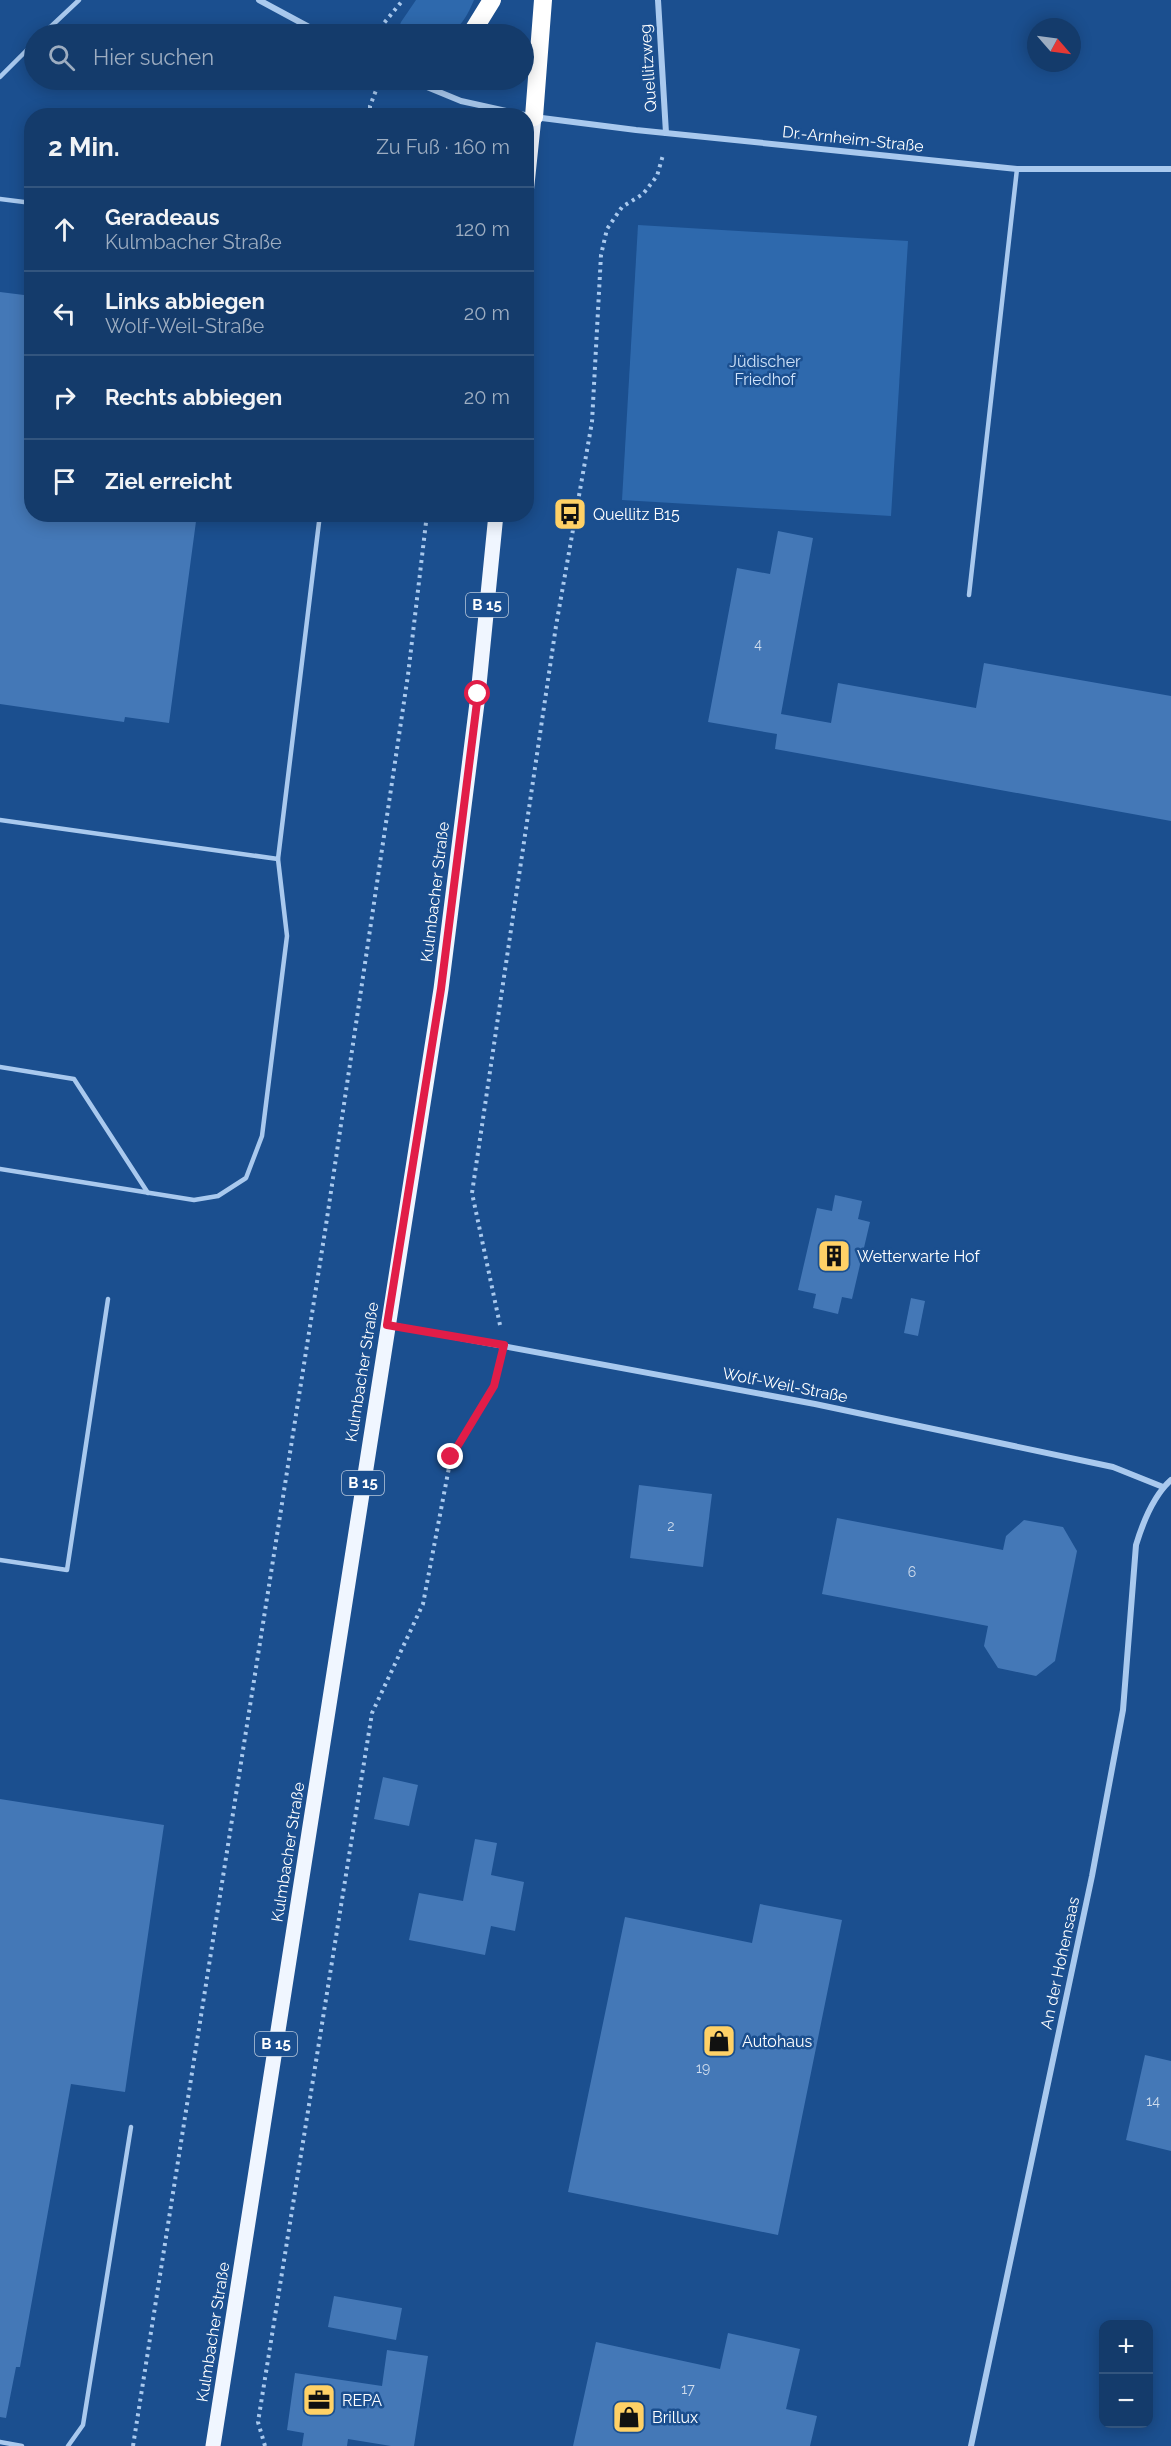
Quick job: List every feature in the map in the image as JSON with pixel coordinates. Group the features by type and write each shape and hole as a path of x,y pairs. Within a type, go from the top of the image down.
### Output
{"highway":[{"path":"477,24 492,0"},
{"path":"534,117 543,0"}],"main road":[{"name":"Kulmbacher Straße","path":"213,2446 441,989 478,694 495,522"}],"street":[{"path":"259,0 303,24"},
{"name":"Quellitzweg","path":"658,0 666,133"},
{"name":"Dr.-Arnheim-Straße","path":"434,90 461,101 493,108"},
{"name":"Dr.-Arnheim-Straße","path":"534,117 1017,169 1171,170"},
{"name":"Wolf-Weil-Straße","path":"387,1325 814,1404 1113,1467 1163,1487"},
{"path":"1163,1487 1171,1480"},
{"name":"An der Hohensaas","path":"971,2446 1096,1854 1123,1710 1136,1545 1143,1523 1163,1487"}],"lane":[{"path":"54,24 79,0"},
{"path":"0,76 24,53"},
{"path":"969,595 1017,169"},
{"path":"0,199 24,202"},
{"path":"0,1169 194,1200 218,1196 246,1178 262,1136 287,936 278,859 319,522"},
{"path":"0,820 278,859"},
{"path":"0,1066 74,1079 148,1193"},
{"path":"0,1560 67,1570 108,1299"},
{"path":"68,2446 83,2425 131,2127"},
{"path":"0,2442 22,2446"}],"path":[{"path":"383,24 403,0"},
{"path":"370,108 376,90"},
{"path":"265,2446 258,2422 372,1713 423,1604 451,1457 494,1386 504,1345 472,1193 556,626 592,422 602,255 607,229 622,207 643,194 657,176 666,133"},
{"path":"570,514 576,515"},
{"path":"133,2446 329,1202 406,686 426,522"}],"green space":[{"path":"416,0 474,0 461,24 400,24"},
{"name":"Jüdischer Friedhof","path":"638,225 908,241 891,516 622,500"}],"building":[{"path":"0,292 24,295 24,522 196,522 169,723 125,717 124,722 0,704"},
{"path":"778,531 813,538 781,714 831,723 838,683 976,708 984,663 1171,696 1171,821 775,749 777,734 708,722 737,568 770,574"},
{"name":"Wetterwarte Hof","path":"835,1195 862,1201 858,1219 870,1222 852,1299 842,1297 838,1314 813,1308 816,1294 798,1290 817,1208 832,1211"},
{"path":"911,1298 925,1301 918,1336 904,1333"},
{"path":"639,1485 712,1494 703,1567 630,1558"},
{"path":"837,1518 1003,1550 1006,1536 1024,1520 1063,1527 1077,1551 1055,1661 1036,1676 998,1668 984,1646 988,1626 822,1594"},
{"path":"383,1777 418,1785 409,1826 374,1819"},
{"path":"0,1799 164,1825 125,2092 71,2084 20,2367 16,2367 6,2418 0,2417"},
{"path":"475,1839 497,1843 491,1875 524,1882 515,1931 491,1926 485,1955 409,1940 419,1893 463,1901"},
{"path":"760,1904 842,1920 778,2235 568,2192 625,1917 752,1943"},
{"path":"1145,2055 1171,2061 1171,2151 1126,2140"},
{"path":"334,2296 402,2308 396,2340 328,2327"},
{"path":"728,2333 800,2349 786,2409 817,2416 810,2446 573,2446 596,2342 720,2369"},
{"path":"387,2350 428,2356 414,2446 391,2446 348,2439 347,2446 302,2446 304,2433 287,2430 295,2373 382,2386"}],"place":[{"name":"Quellitz B15","path":"570,514"},
{"name":"Wetterwarte Hof","path":"834,1256"},
{"name":"Autohaus","path":"719,2041"},
{"name":"REPA","path":"319,2400"},
{"name":"Brillux","path":"629,2417"}],"route":[{"path":"451,1457 494,1386 504,1345 387,1325 441,989 478,694"}]}
